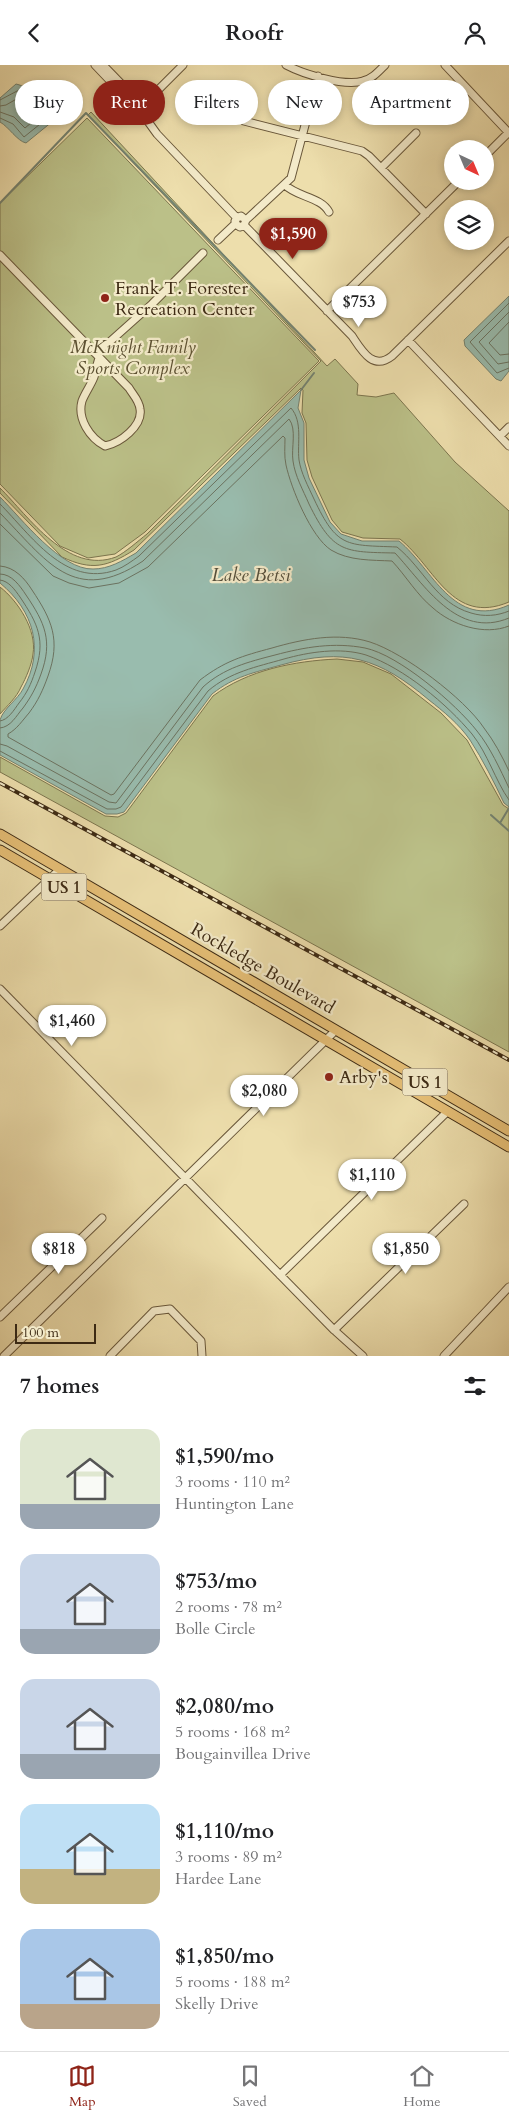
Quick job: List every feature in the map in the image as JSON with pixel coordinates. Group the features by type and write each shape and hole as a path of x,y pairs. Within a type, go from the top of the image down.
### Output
{"main road":[{"name":"Rockledge Boulevard","path":"0,834 509,1131"},
{"name":"Rockledge Boulevard","path":"0,850 509,1147"},
{"path":"152,938 176,937"},
{"path":"186,958 198,956 212,958"},
{"path":"448,1111 457,1108 473,1110"}],"street":[{"path":"95,65 109,80"},
{"path":"103,65 118,80"},
{"path":"165,84 184,65"},
{"path":"286,65 300,68 318,76 355,83 373,77 385,65"},
{"path":"445,65 509,132 494,147"},
{"path":"245,222 285,185 291,177 318,76"},
{"path":"151,125 236,221"},
{"path":"258,125 362,151 426,214"},
{"path":"381,168 416,133"},
{"path":"285,185 294,192 326,207 329,212"},
{"path":"327,311 450,190"},
{"path":"218,239 241,216 372,360 377,362 385,361 408,340 509,241"},
{"path":"0,255 97,356 128,388 138,400 141,411 137,424 123,439 116,444 105,447 96,441 87,429 81,414 82,401 94,378 97,356 204,253"},
{"path":"408,340 509,445"},
{"path":"500,436 509,427"},
{"path":"0,926 60,869"},
{"path":"0,989 334,1330 363,1356"},
{"path":"4,1356 336,1030"},
{"path":"280,1275 448,1111"},
{"path":"334,1330 464,1204"},
{"path":"0,1317 102,1218"},
{"path":"444,1356 509,1287"},
{"path":"110,1356 154,1311 162,1309 170,1309 201,1341 203,1353"}],"green space":[{"path":"91,112 93,120 88,115"},
{"name":"McKnight Family Sports Complex","path":"87,118 319,361 145,532 115,554 88,558 60,546 0,484 0,203 80,125 83,125 83,122"},
{"path":"97,125 103,125 327,366 335,359 358,384 357,395 376,397 394,393 455,462 509,511 509,602 489,607 473,606 459,600 446,590 400,539 363,538 342,532 332,520 312,477 307,460 306,423 302,413 303,390 301,388 134,550 116,560 99,565 91,565 62,557 0,493 0,488 37,527 66,551 82,558 98,560 116,557 147,534 321,361"},
{"path":"0,587 13,600 25,617 32,635 33,654 29,671 17,694 0,714"},
{"path":"337,659 363,662 391,674 441,713 467,740 503,805 509,809 509,1052 0,772 0,757 105,816 118,817 126,813 213,696 256,673 304,662"}],"water":[{"path":"15,85 15,125 48,125 26,143 19,140 0,122 0,98"},
{"path":"509,296 509,371 501,381 496,379 465,346 464,340"},
{"name":"Lake Betsi","path":"301,390 298,408 304,423 304,460 309,478 330,522 341,534 362,541 399,541 446,593 459,603 473,609 490,611 509,605 509,807 504,803 470,740 451,718 394,674 360,660 343,657 324,657 281,665 245,676 220,688 212,694 124,812 117,814 106,814 0,755 0,720 4,712 18,697 30,674 34,646 28,619 21,606 0,583 0,497 43,542 68,561 81,567 93,569 110,566 136,553"}],"waterway":[{"path":"0,203 86,113 315,350"},
{"path":"301,390 314,373"},
{"path":"500,823 509,808"},
{"path":"491,815 509,831"}],"railway":[{"path":"0,783 509,1060"}],"place":[{"name":"Frank T. Forester Recreation Center","path":"105,298"},
{"name":"Arby's","path":"329,1077"}]}
